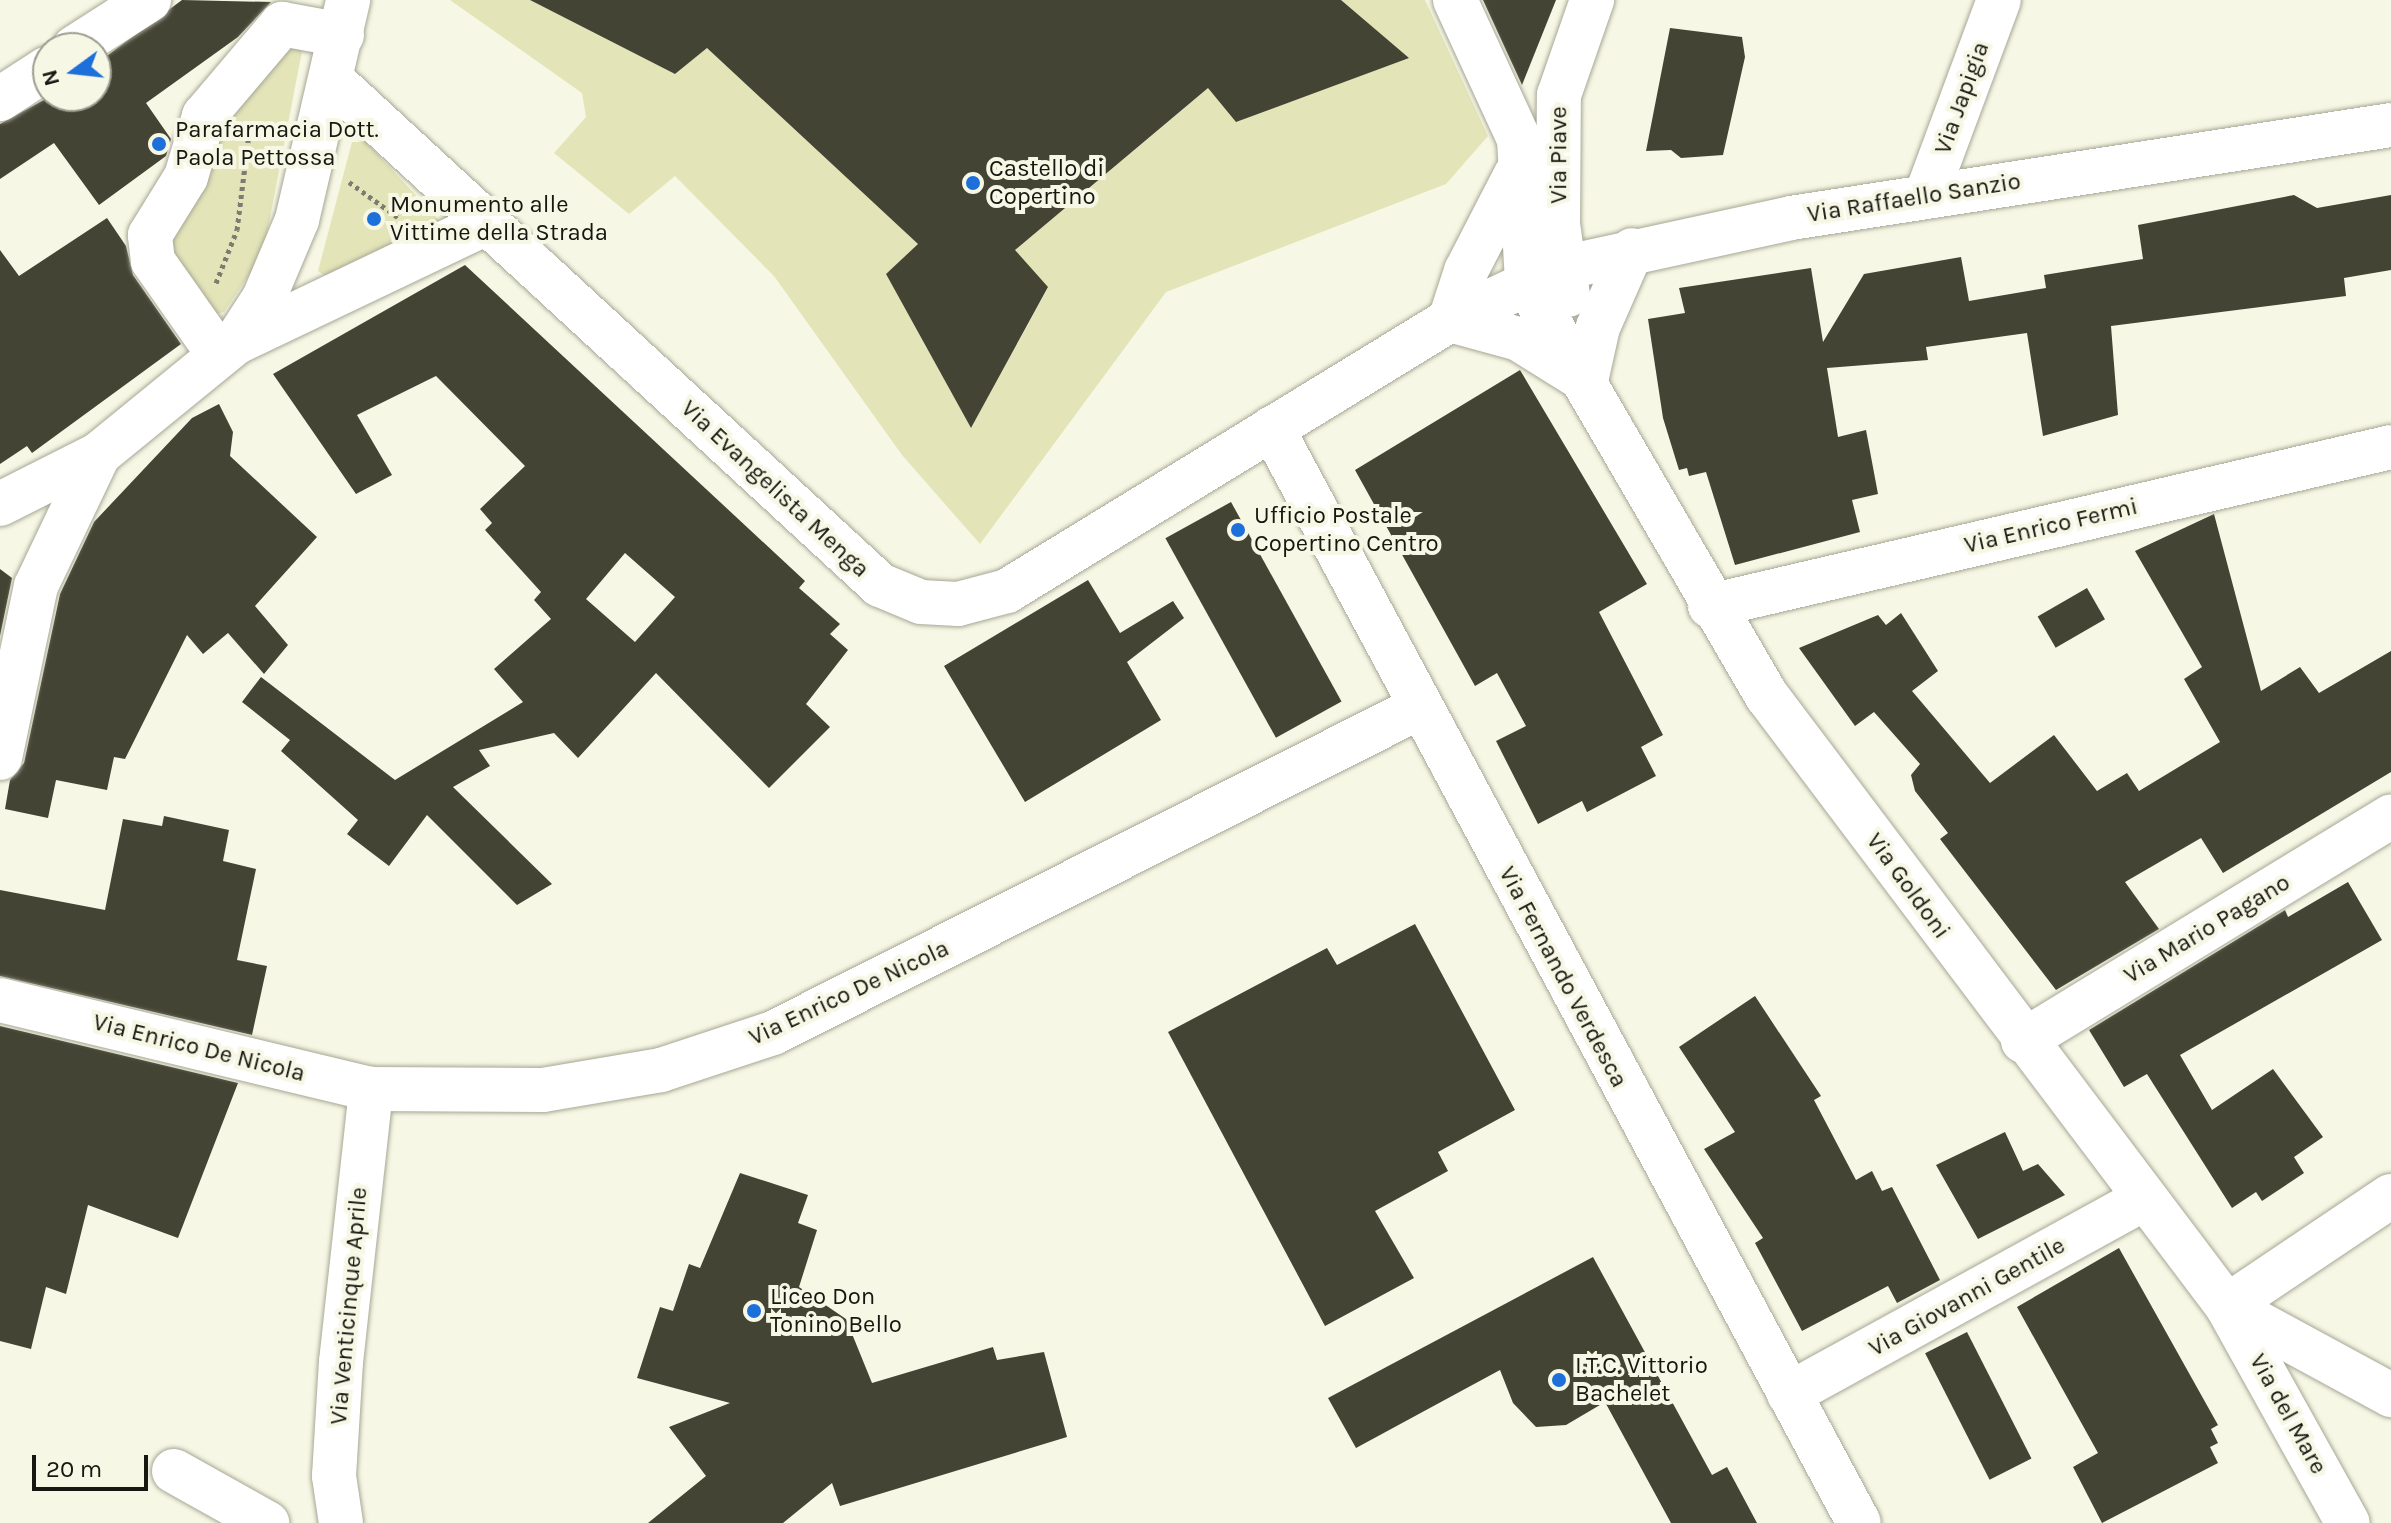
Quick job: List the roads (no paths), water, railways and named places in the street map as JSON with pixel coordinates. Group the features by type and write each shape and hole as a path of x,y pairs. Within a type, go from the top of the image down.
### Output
{"street":[{"path":"99,32 149,0"},
{"path":"1455,0 1519,139 1516,174 1545,276 1586,381"},
{"name":"Via Piave","path":"1545,276 1559,95 1592,0"},
{"name":"Via Japigia","path":"1926,196 1999,0"},
{"path":"0,504 99,454 216,340 269,285 313,156 333,81 345,17 282,24 204,116 186,177 150,235 153,261 216,340"},
{"path":"0,99 32,78"},
{"name":"Via Evangelista Menga","path":"333,81 880,585 921,602 958,604 1007,591 1450,320"},
{"name":"Via Raffaello Sanzio","path":"1450,320 1545,276 1632,250 1926,196 2391,125"},
{"path":"1516,174 1466,271 1450,320 1519,339 1586,381"},
{"path":"216,340 439,247 487,223"},
{"path":"1586,381 1598,327 1632,250"},
{"name":"Via Goldoni","path":"1586,381 1710,606 1767,696 2023,1041 2227,1306 2391,1395"},
{"name":"Via Fernando Verdesca","path":"1272,428 1418,708 1859,1523"},
{"name":"Via Enrico Fermi","path":"1710,606 2391,447"},
{"path":"0,758 36,586 99,454"},
{"name":"Via Enrico De Nicola","path":"0,1000 371,1089 543,1090 661,1070 773,1033 1418,708"},
{"name":"Via Mario Pagano","path":"2023,1041 2391,816"},
{"name":"Via Venticinque Aprile","path":"341,1523 334,1476 340,1376 371,1089"},
{"path":"2227,1306 2391,1196"},
{"name":"Via Giovanni Gentile","path":"1789,1394 2144,1199"},
{"name":"Via del Mare","path":"2227,1306 2348,1523"},
{"path":"174,1471 267,1523"}],"place":[{"name":"Parafarmacia Dott. Paola Pettossa","path":"159,144"},
{"name":"Castello di Copertino","path":"973,183"},
{"name":"Monumento alle Vittime della Strada","path":"374,219"},
{"name":"Ufficio Postale Copertino Centro","path":"1238,530"},
{"name":"Liceo Don Tonino Bello","path":"754,1311"},
{"name":"I.T.C. Vittorio Bachelet","path":"1559,1380"}]}
